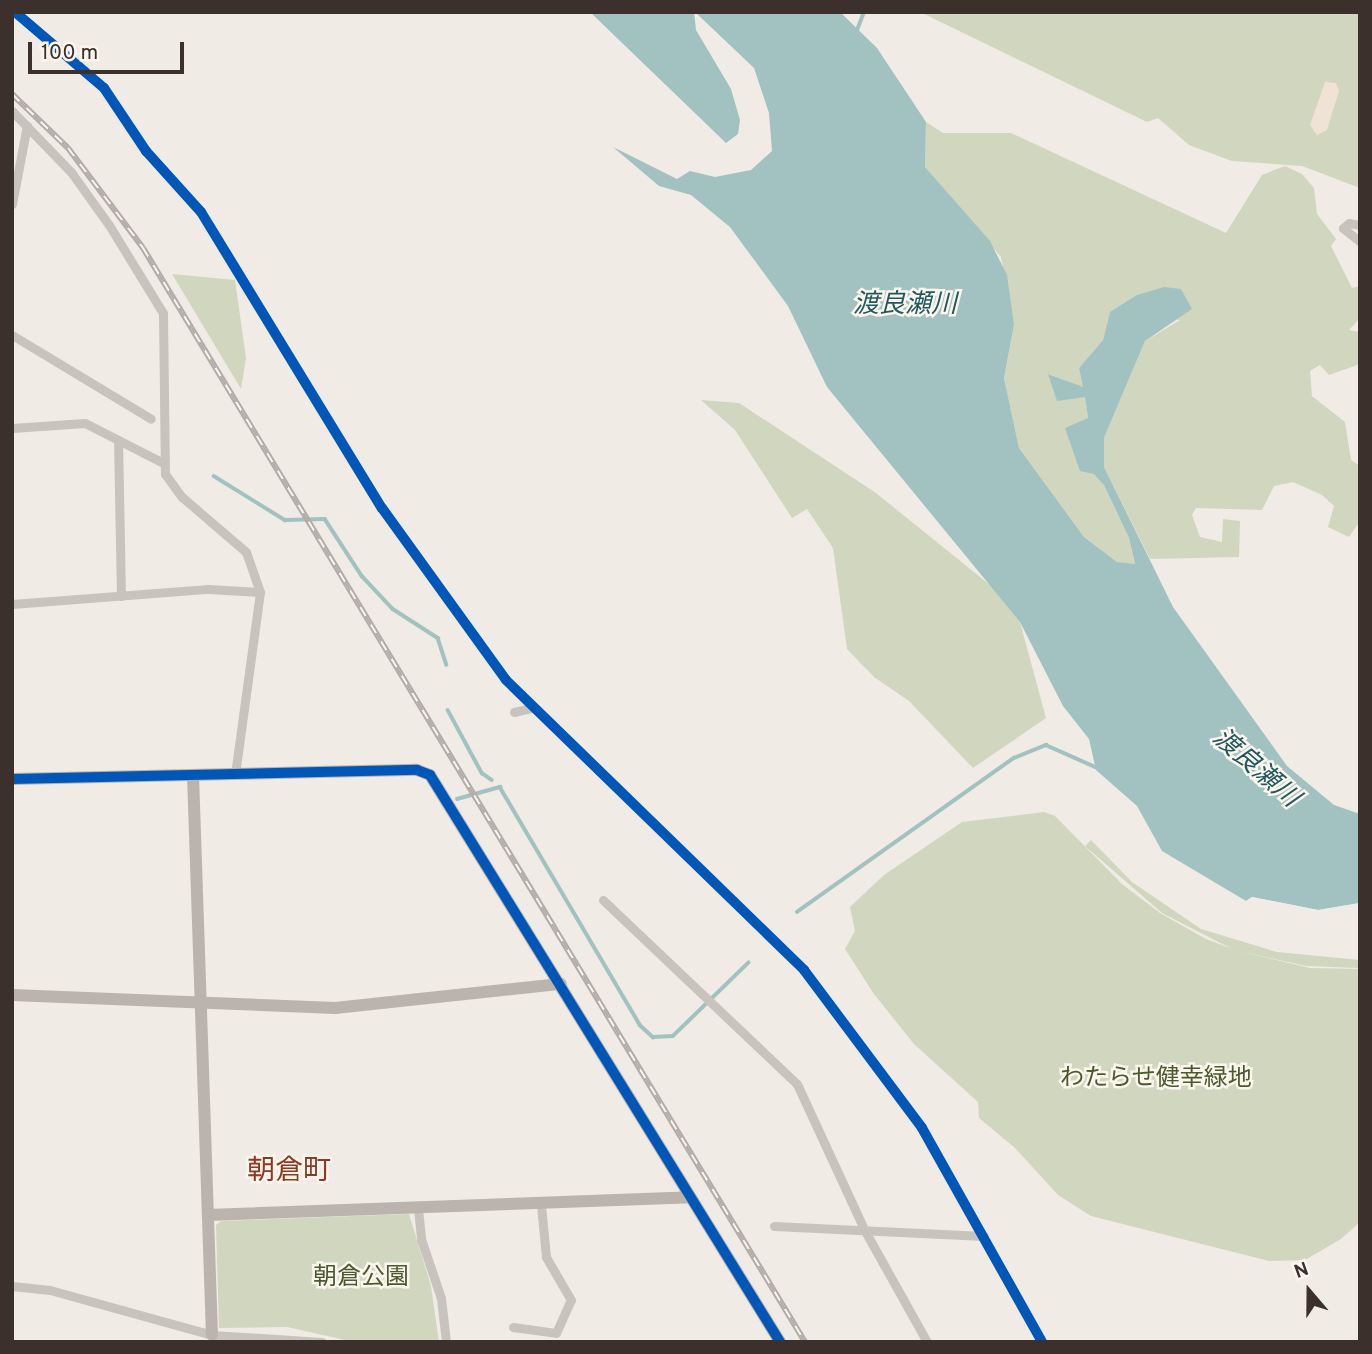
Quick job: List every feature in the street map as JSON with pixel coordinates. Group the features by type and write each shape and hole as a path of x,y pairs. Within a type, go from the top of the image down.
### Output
{"street":[{"path":"15,12 104,88 146,151 201,212 382,508 446,600 531,708 573,741 804,970 922,1128 1042,1342"},
{"path":"12,111 27,125 109,225 163,313 163,463 173,489 246,552 260,592 235,774"},
{"path":"12,204 27,125"},
{"path":"1360,225 1349,223 1343,228 1360,242"},
{"path":"12,335 151,419"},
{"path":"12,428 85,423 163,463"},
{"path":"118,440 121,596"},
{"path":"12,604 208,589 260,592"},
{"path":"514,712 531,708"},
{"path":"12,779 417,770 430,775 780,1342"},
{"path":"193,775 212,1335"},
{"path":"603,900 797,1084 864,1231 927,1342"},
{"path":"12,995 335,1008 561,984"},
{"path":"208,1215 541,1205 691,1197"},
{"path":"513,1327 556,1333 571,1300 546,1257 541,1205"},
{"path":"418,1209 421,1239 442,1298 446,1342"},
{"path":"774,1226 984,1236"},
{"path":"12,1286 50,1290 212,1335 322,1342"}],"green space":[{"path":"920,12 1360,12 1360,188 1302,166 1232,161 1189,145 1158,118 1147,122"},
{"path":"926,122 943,133 1011,133 1226,233 1262,175 1285,166 1302,174 1314,188 1317,214 1336,239 1331,246 1352,288 1360,286 1360,318 1349,330 1360,332 1360,364 1329,375 1320,365 1310,371 1312,396 1345,422 1351,460 1360,466 1360,521 1349,537 1328,527 1334,506 1322,495 1293,482 1274,486 1262,510 1196,508 1192,515 1200,537 1222,542 1223,519 1240,521 1239,557 1150,559 1104,467 1104,438 1145,341 1180,320 1110,312 1103,340 1079,368 1084,388 1049,374 1085,396 1088,419 1066,428 1104,485 1129,538 1135,565 1117,562 1084,537 1019,448 1004,378 1014,325 1001,257 925,167"},
{"path":"172,274 235,280 246,358 241,389"},
{"path":"701,400 739,403 876,493 995,589 1020,622 1046,718 973,768 909,701 874,677 847,649 833,548 807,509 792,518 735,430"},
{"name":"わたらせ健幸緑地","path":"1044,812 1055,816 1122,884 1160,913 1206,939 1232,949 1162,913 1085,846 1091,840 1132,882 1201,929 1277,952 1360,960 1359,968 1306,966 1234,950 1310,968 1360,969 1360,1222 1341,1239 1305,1260 1269,1261 1091,1216 1058,1195 1015,1148 979,1118 978,1102 914,1044 874,994 845,949 855,931 850,907 884,875 962,822"},
{"name":"朝倉公園","path":"409,1214 431,1286 439,1342 354,1342 287,1327 219,1328 216,1225 221,1221"}],"shaded area":[{"path":"1325,82 1336,83 1339,91 1327,130 1317,135 1310,125"}],"water":[{"path":"590,12 694,12 696,30 731,89 740,120 738,134 726,143"},
{"name":"渡良瀬川","path":"695,12 840,12 877,48 926,122 925,167 990,241 1007,275 1014,325 1004,378 1019,448 1084,537 1117,562 1135,564 1129,538 1104,485 1094,474 1080,471 1065,428 1088,418 1085,397 1057,401 1048,374 1083,387 1079,368 1103,340 1110,312 1137,295 1164,287 1181,289 1192,309 1145,341 1104,438 1104,467 1173,607 1287,766 1334,805 1360,814 1360,903 1318,910 1252,897 1246,901 1162,851 1137,806 1096,770 1089,739 1063,706 1020,622 827,387 788,306 730,227 691,195 659,186 613,147 677,179 690,171 715,177 751,170 772,151 769,113 754,68"}],"pier":[{"path":"1185,869 1246,901 1252,897 1318,910 1360,903 1360,907 1318,913 1253,901 1246,904"}],"waterway":[{"path":"856,33 864,12"},
{"path":"214,476 285,520 325,519 362,576 393,609 438,638 447,665"},
{"path":"448,710 482,773 492,780"},
{"path":"797,912 1014,758 1046,745 1100,769"},
{"path":"457,799 500,787 640,1025 653,1037 673,1036 748,963"},
{"path":"220,1342 239,1341"}],"railway":[{"path":"12,94 68,148 143,248 805,1342"}],"cycle path":[{"path":"15,12 104,88 146,151 201,212 382,508 506,680 804,970 922,1128 1042,1342"},
{"path":"12,779 417,770 430,775 780,1342"}],"district":[{"name":"朝倉町","path":"289,1172"}]}
